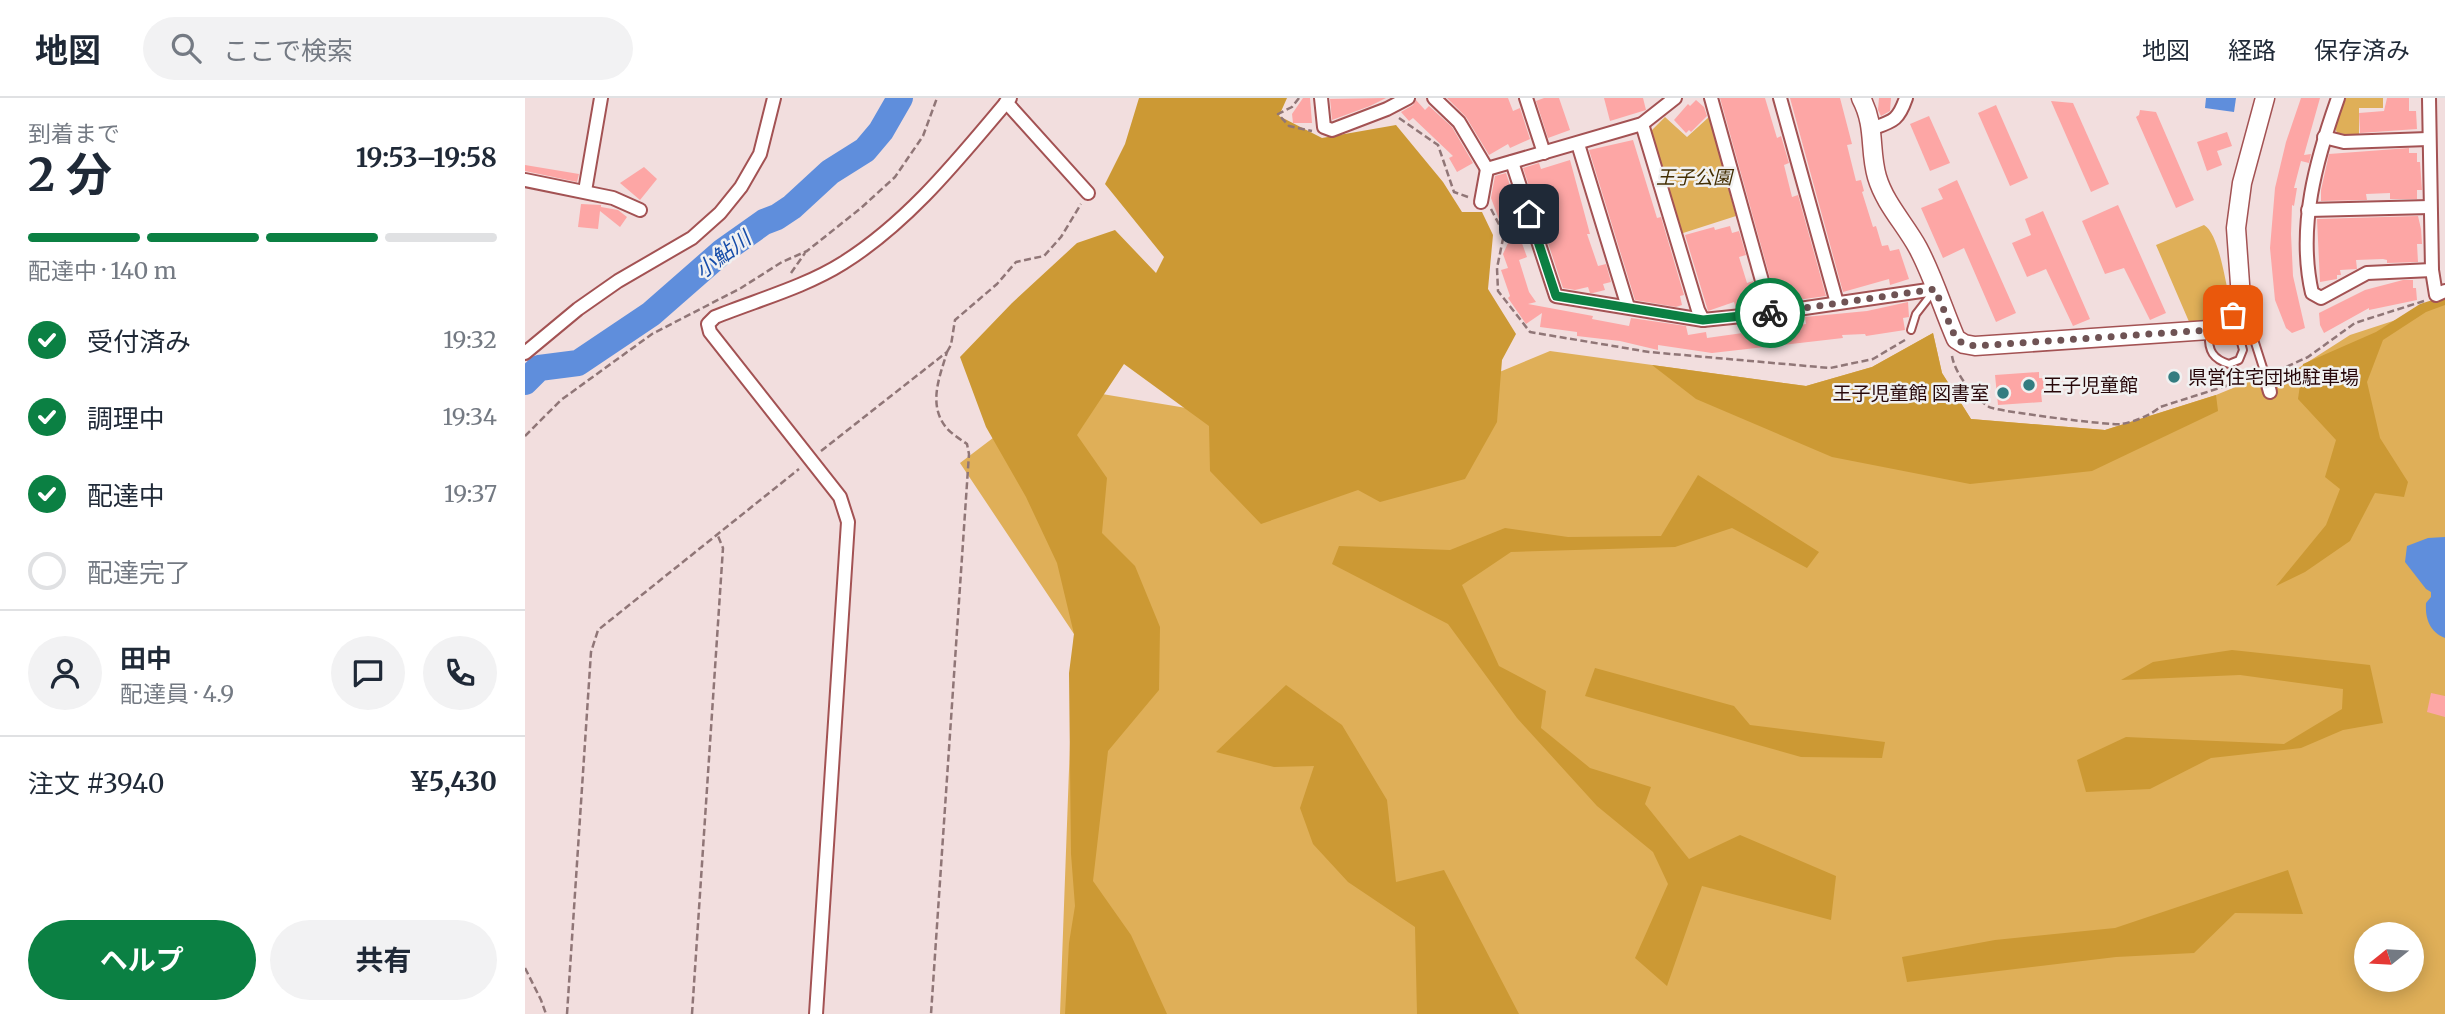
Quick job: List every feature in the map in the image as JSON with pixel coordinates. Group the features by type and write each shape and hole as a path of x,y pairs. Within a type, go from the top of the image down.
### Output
{"street":[{"path":"585,191 601,98"},
{"path":"525,353 578,309 618,281 692,238 720,213 741,187 760,154 774,98"},
{"path":"1321,98 1324,127 1332,130 1408,98"},
{"path":"1434,98 1459,122 1487,169 1481,202"},
{"path":"1525,98 1544,153"},
{"path":"1711,98 1772,313"},
{"path":"1780,98 1837,303"},
{"path":"1861,98 1871,129 1877,177 1888,203 1919,248 1931,290 1956,339 1975,346 2217,327 2241,298 2236,228 2242,183 2265,98"},
{"path":"1871,129 1895,120 1901,113 1906,98"},
{"path":"2338,98 2324,137 2308,210 2306,232 2312,293 2321,298 2368,272 2432,270"},
{"path":"2429,98 2432,270 2440,293"},
{"path":"1487,169 1642,124 1672,99"},
{"path":"816,1014 848,522 840,496 710,332 708,324 715,317 825,273 861,251 954,165 1008,100 1087,193"},
{"path":"1642,124 1703,320"},
{"path":"2324,137 2344,142 2428,139"},
{"path":"1578,144 1628,307"},
{"path":"1512,162 1556,296 1703,320 1931,290"},
{"path":"525,180 613,198 640,210"},
{"path":"2308,210 2430,207"},
{"path":"2265,374 2270,392"}],"lane":[{"path":"1911,330 1916,314 1930,296 1931,290"},
{"path":"2241,298 2265,374"},
{"path":"2217,327 2240,339 2243,350 2239,360 2229,364 2218,361 2211,352 2208,346 2217,327"}],"path":[{"path":"525,436 561,400 652,334 741,288 782,262 807,251 861,208 895,177 923,135 937,98"},
{"path":"1299,98 1292,107 1278,114 1289,126 1315,131 1324,127"},
{"path":"1395,105 1398,118 1438,145 1454,192 1488,204 1504,234 1497,268 1498,291 1530,332 1649,352 1831,368 1873,359 1908,338 1911,330"},
{"path":"931,1014 969,454 967,444 946,427 938,410 936,391 951,345 955,320 997,284 1016,262 1044,256 1061,237 1087,193"},
{"path":"1959,341 1951,350 1953,363 1971,390 1991,409 2119,425 2160,407 2276,371 2308,357 2355,324 2422,302 2440,293"},
{"path":"567,1014 591,652 598,630 947,352"},
{"path":"692,1014 723,548 718,535"},
{"path":"525,968 546,1014"}],"green space":[{"path":"2346,98 2383,98 2383,108 2359,108 2359,136 2337,133 2335,127"},
{"name":"王子公園","path":"1665,117 1687,137 1709,117 1736,216 1680,234 1650,132"},
{"path":"2204,225 2217,245 2228,291 2205,323 2190,324 2156,245"},
{"path":"2445,304 2445,1014 1060,1014 1074,634 960,463 1060,387 1289,425 1444,395 1550,351 1806,386 1872,367 1933,333 1942,373 1971,419 2105,430 2216,395 2250,381 2275,383 2350,335"}],"shaded area":[{"path":"1139,98 1287,98 1279,116 1322,138 1396,125 1443,182 1462,212 1482,212 1493,235 1488,289 1516,334 1502,360 1497,422 1465,479 1380,502 1358,490 1261,524 1210,471 1209,426 1124,364 1077,435 1107,478 1102,533 1135,566 1160,627 1159,690 1108,751 1093,881 1131,935 1167,1014 1065,1014 1069,943 1075,906 1071,854 1069,673 1074,634 1057,563 1026,497 986,427 960,357 1012,303 1077,243 1115,230 1156,273 1164,257 1105,184 1125,144"},
{"path":"2445,296 2445,305 2426,312 2383,340 2367,382 2380,438 2408,482 2404,497 2375,493 2350,541 2305,572 2276,586 2326,525 2340,489 2325,477 2336,440 2298,399 2303,364 2376,332 2420,304"},
{"path":"1933,333 1942,373 1971,419 2105,430 2216,395 2218,411 2092,471 1970,484 1832,457 1696,399 1652,365 1806,386 1872,367"},
{"path":"1698,475 1819,552 1807,568 1732,528 1675,547 1511,552 1462,585 1499,666 1546,691 1541,728 1590,768 1651,787 1645,804 1689,859 1740,835 1836,876 1831,920 1702,886 1667,986 1635,958 1668,884 1653,852 1597,806 1517,718 1448,624 1332,564 1339,546 1450,550 1505,528 1568,537 1661,536"},
{"path":"2232,650 2370,665 2383,723 2343,730 2301,748 2211,758 2150,789 2086,792 2077,760 2126,737 2284,744 2342,709 2343,689 2240,675 2121,680 2153,662"},
{"path":"1595,668 1734,706 1750,725 1885,742 1882,758 1801,757 1585,696"},
{"path":"1286,685 1342,725 1387,800 1396,882 1444,870 1519,1014 1417,1014 1415,927 1348,882 1313,844 1300,808 1314,766 1274,767 1216,752"},
{"path":"2288,870 2303,914 2235,913 2194,953 2116,957 1907,982 1902,957 1995,940 2115,928"}],"water":[{"path":"2206,98 2236,98 2234,112 2205,108"},
{"path":"2445,537 2445,638 2432,629 2426,614 2426,603 2431,592 2405,562 2407,546 2428,538"}],"building":[{"path":"1303,98 1310,98 1312,123 1293,123 1292,114"},
{"path":"1386,98 1370,106 1332,120 1330,99"},
{"path":"1447,98 1508,98 1513,111 1520,108 1530,139 1510,148 1508,144 1489,155 1466,117"},
{"path":"1559,98 1570,130 1548,138 1536,101"},
{"path":"1604,98 1643,98 1646,110 1610,121"},
{"path":"1720,98 1765,98 1777,138 1781,136 1789,163 1784,165 1792,197 1798,195 1826,296 1777,303"},
{"path":"1790,98 1840,98 1852,144 1847,145 1856,181 1861,180 1873,227 1876,226 1882,246 1888,245 1890,251 1899,249 1909,279 1890,285 1889,279 1843,292"},
{"path":"1879,98 1891,98 1890,111 1881,116 1878,110"},
{"path":"2301,98 2320,98 2304,155 2311,154 2309,163 2301,161 2294,188 2297,188 2294,206 2292,205 2293,276 2305,328 2292,333 2286,328 2275,300 2270,248 2275,188 2286,142"},
{"path":"2387,98 2409,98 2409,111 2416,111 2417,129 2360,133 2359,113 2384,111"},
{"path":"1416,100 1425,110 1429,106 1452,127 1473,163 1457,172 1449,158 1453,156 1413,118 1409,121 1401,112"},
{"path":"1696,100 1704,107 1707,116 1691,132 1689,130 1686,133 1674,120 1688,104 1690,106"},
{"path":"2051,101 2073,103 2109,184 2091,192"},
{"path":"1996,105 2028,178 2010,186 1978,113"},
{"path":"2140,110 2156,112 2194,200 2176,208 2136,117"},
{"path":"1929,116 1950,163 1930,171 1910,124"},
{"path":"2227,132 2232,146 2217,151 2222,165 2207,171 2197,142"},
{"path":"1633,140 1657,218 1661,217 1684,295 1680,296 1682,305 1676,307 1635,300 1589,150"},
{"path":"2409,148 2409,153 2417,153 2417,162 2420,162 2422,190 2417,190 2417,199 2390,199 2390,193 2366,194 2367,200 2321,201 2329,154"},
{"path":"1570,160 1590,234 1587,234 1598,266 1606,264 1611,282 1603,284 1605,290 1593,293 1590,293 1588,287 1575,290 1563,288 1523,168 1539,163 1541,169"},
{"path":"525,165 579,174 577,182 525,171"},
{"path":"644,167 657,179 640,200 620,183"},
{"path":"1506,173 1523,225 1516,227 1527,257 1519,260 1529,292 1536,302 1528,304 1593,316 1592,319 1629,326 1631,318 1686,326 1688,335 1706,332 1707,338 1806,324 1805,317 1867,311 1908,302 1909,317 1903,318 1905,330 1866,336 1842,335 1843,338 1712,353 1658,345 1658,350 1620,341 1577,336 1577,332 1540,327 1542,313 1526,324 1508,298 1510,296 1501,270 1508,268 1503,254 1508,243 1491,198 1495,176"},
{"path":"1957,180 2016,313 1996,322 1964,248 1943,258 1921,208 1943,199 1938,189"},
{"path":"581,204 601,205 618,210 627,217 620,227 600,211 598,229 578,227"},
{"path":"2118,205 2166,313 2150,320 2124,268 2105,274 2082,221"},
{"path":"2043,211 2090,319 2073,326 2046,269 2027,277 2012,243 2031,235 2025,219"},
{"path":"2418,216 2422,244 2417,244 2418,262 2356,260 2357,269 2340,270 2341,275 2337,275 2337,279 2320,282 2317,219"},
{"path":"1730,226 1732,233 1739,231 1746,255 1739,257 1747,283 1753,281 1759,303 1736,308 1734,302 1708,311 1685,235 1714,227 1715,230"},
{"path":"2413,280 2417,300 2369,308 2324,333 2319,313 2365,290"},
{"path":"2039,372 2039,378 2043,378 2042,402 1998,405 1995,375"},
{"path":"2431,693 2445,696 2445,717 2427,712"}],"waterway":[{"name":"小鮎川","path":"525,382 539,368 578,363 651,314 723,251 764,222 792,207 830,172 865,150 881,131 900,98"}],"way so far":[{"path":"1770,313 1935,289 1956,339 1975,346 2209,330 2225,325 2233,315"}],"place":[{"name":"県営住宅団地駐車場","path":"2174,377"},
{"name":"王子児童館","path":"2029,385"},
{"name":"王子児童館 図書室","path":"2003,393"}],"route":[{"path":"1529,214 1556,296 1703,320 1770,313"}]}
